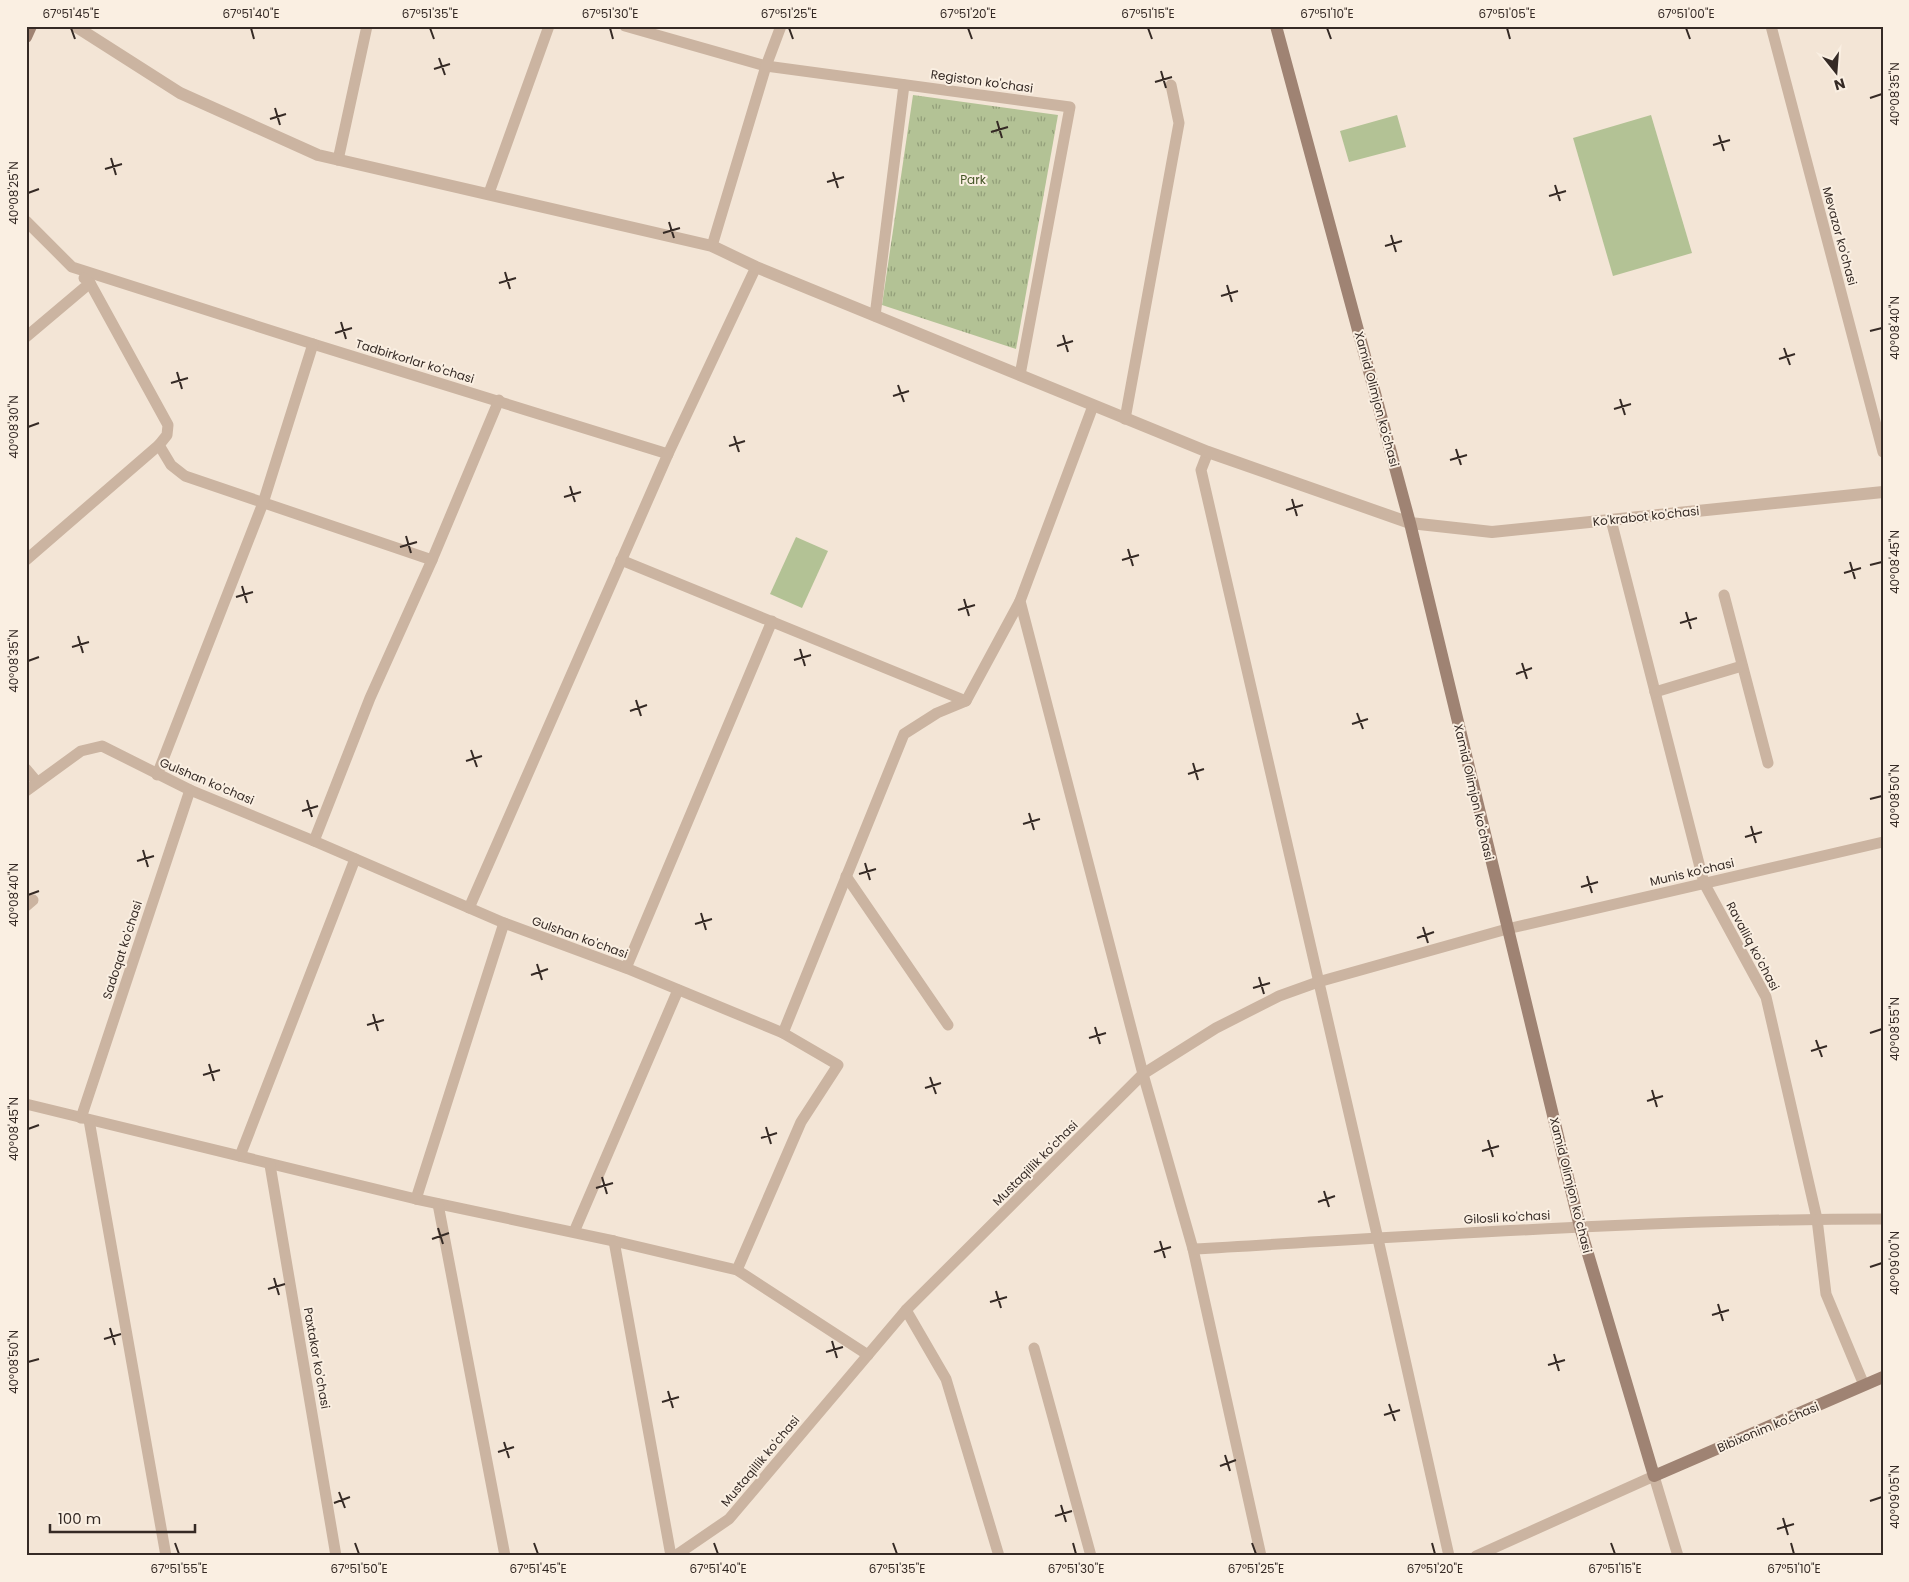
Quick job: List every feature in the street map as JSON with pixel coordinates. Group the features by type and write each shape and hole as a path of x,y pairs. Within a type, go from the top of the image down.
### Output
{"main road":[{"path":"26,37 32,26"},
{"name":"Xamid Olimjon ko'chasi","path":"1276,26 1410,523 1580,1227 1654,1476"},
{"name":"Bibixonim ko'chasi","path":"1654,1476 1883,1377"}],"street":[{"name":"Ko'krabot ko'chasi","path":"75,26 180,93 318,155 712,246 756,267 1208,452 1410,523 1492,532 1883,492"},
{"path":"338,160 367,26"},
{"path":"489,193 549,26"},
{"name":"Registon ko'chasi","path":"625,26 766,66 1070,107 1020,375"},
{"path":"712,246 766,66 781,26"},
{"name":"Mevazor ko'chasi","path":"1771,26 1883,452"},
{"path":"876,316 904,84"},
{"path":"1125,419 1179,123 1171,85"},
{"name":"Tadbirkorlar ko'chasi","path":"26,221 72,267 668,454"},
{"path":"26,560 159,445 166,435 168,425 90,283 72,267"},
{"path":"469,908 668,454 756,267"},
{"path":"26,336 90,283"},
{"path":"157,775 263,503 313,344"},
{"path":"314,841 370,698 432,560 500,400"},
{"path":"783,1033 904,734 937,713 966,701 1020,601 1093,406"},
{"path":"159,445 171,466 186,476 432,560"},
{"path":"1208,452 1201,470 1378,1238 1449,1556"},
{"name":"Ravalliq ko'chasi","path":"1611,520 1704,883 1766,997 1817,1219 1826,1294 1864,1385"},
{"path":"621,560 966,701"},
{"path":"1724,595 1768,763"},
{"path":"1020,601 1143,1074 1193,1249 1260,1556"},
{"path":"626,968 772,622"},
{"path":"1655,692 1742,666"},
{"name":"Gulshan ko'chasi","path":"37,782 81,751 102,746 190,790 504,923 626,968 783,1033 838,1065 802,1122 737,1270"},
{"path":"26,769 37,782 26,791"},
{"name":"Sadoqat ko'chasi","path":"85,1119 190,790"},
{"name":"Munis ko'chasi","path":"1507,929 1883,842"},
{"path":"240,1156 355,859"},
{"path":"846,876 948,1025"},
{"path":"416,1199 504,923"},
{"name":"Mustaqillik ko'chasi","path":"675,1556 729,1519 906,1310 1143,1074 1216,1028 1279,996 1318,982 1507,929"},
{"path":"574,1232 678,990"},
{"path":"26,1104 416,1199 614,1240 737,1270 868,1355"},
{"path":"85,1119 166,1556"},
{"name":"Paxtakor ko'chasi","path":"270,1164 336,1556"},
{"path":"438,1204 505,1556"},
{"name":"Gilosli ko'chasi","path":"1193,1249 1580,1227 1817,1219 1883,1219"},
{"path":"614,1240 671,1556"},
{"path":"906,1310 946,1379 999,1556"},
{"path":"1034,1348 1091,1556"},
{"path":"1476,1556 1654,1476"},
{"name":"Xamid Olimjon ko'chasi","path":"1654,1476 1678,1556"}],"green space":[{"name":"Park","path":"913,95 1058,115 1016,349 882,305"},
{"path":"1397,115 1406,147 1349,162 1340,131"},
{"path":"1651,115 1692,253 1613,276 1573,138"},
{"path":"796,537 828,551 802,608 770,594"}]}
